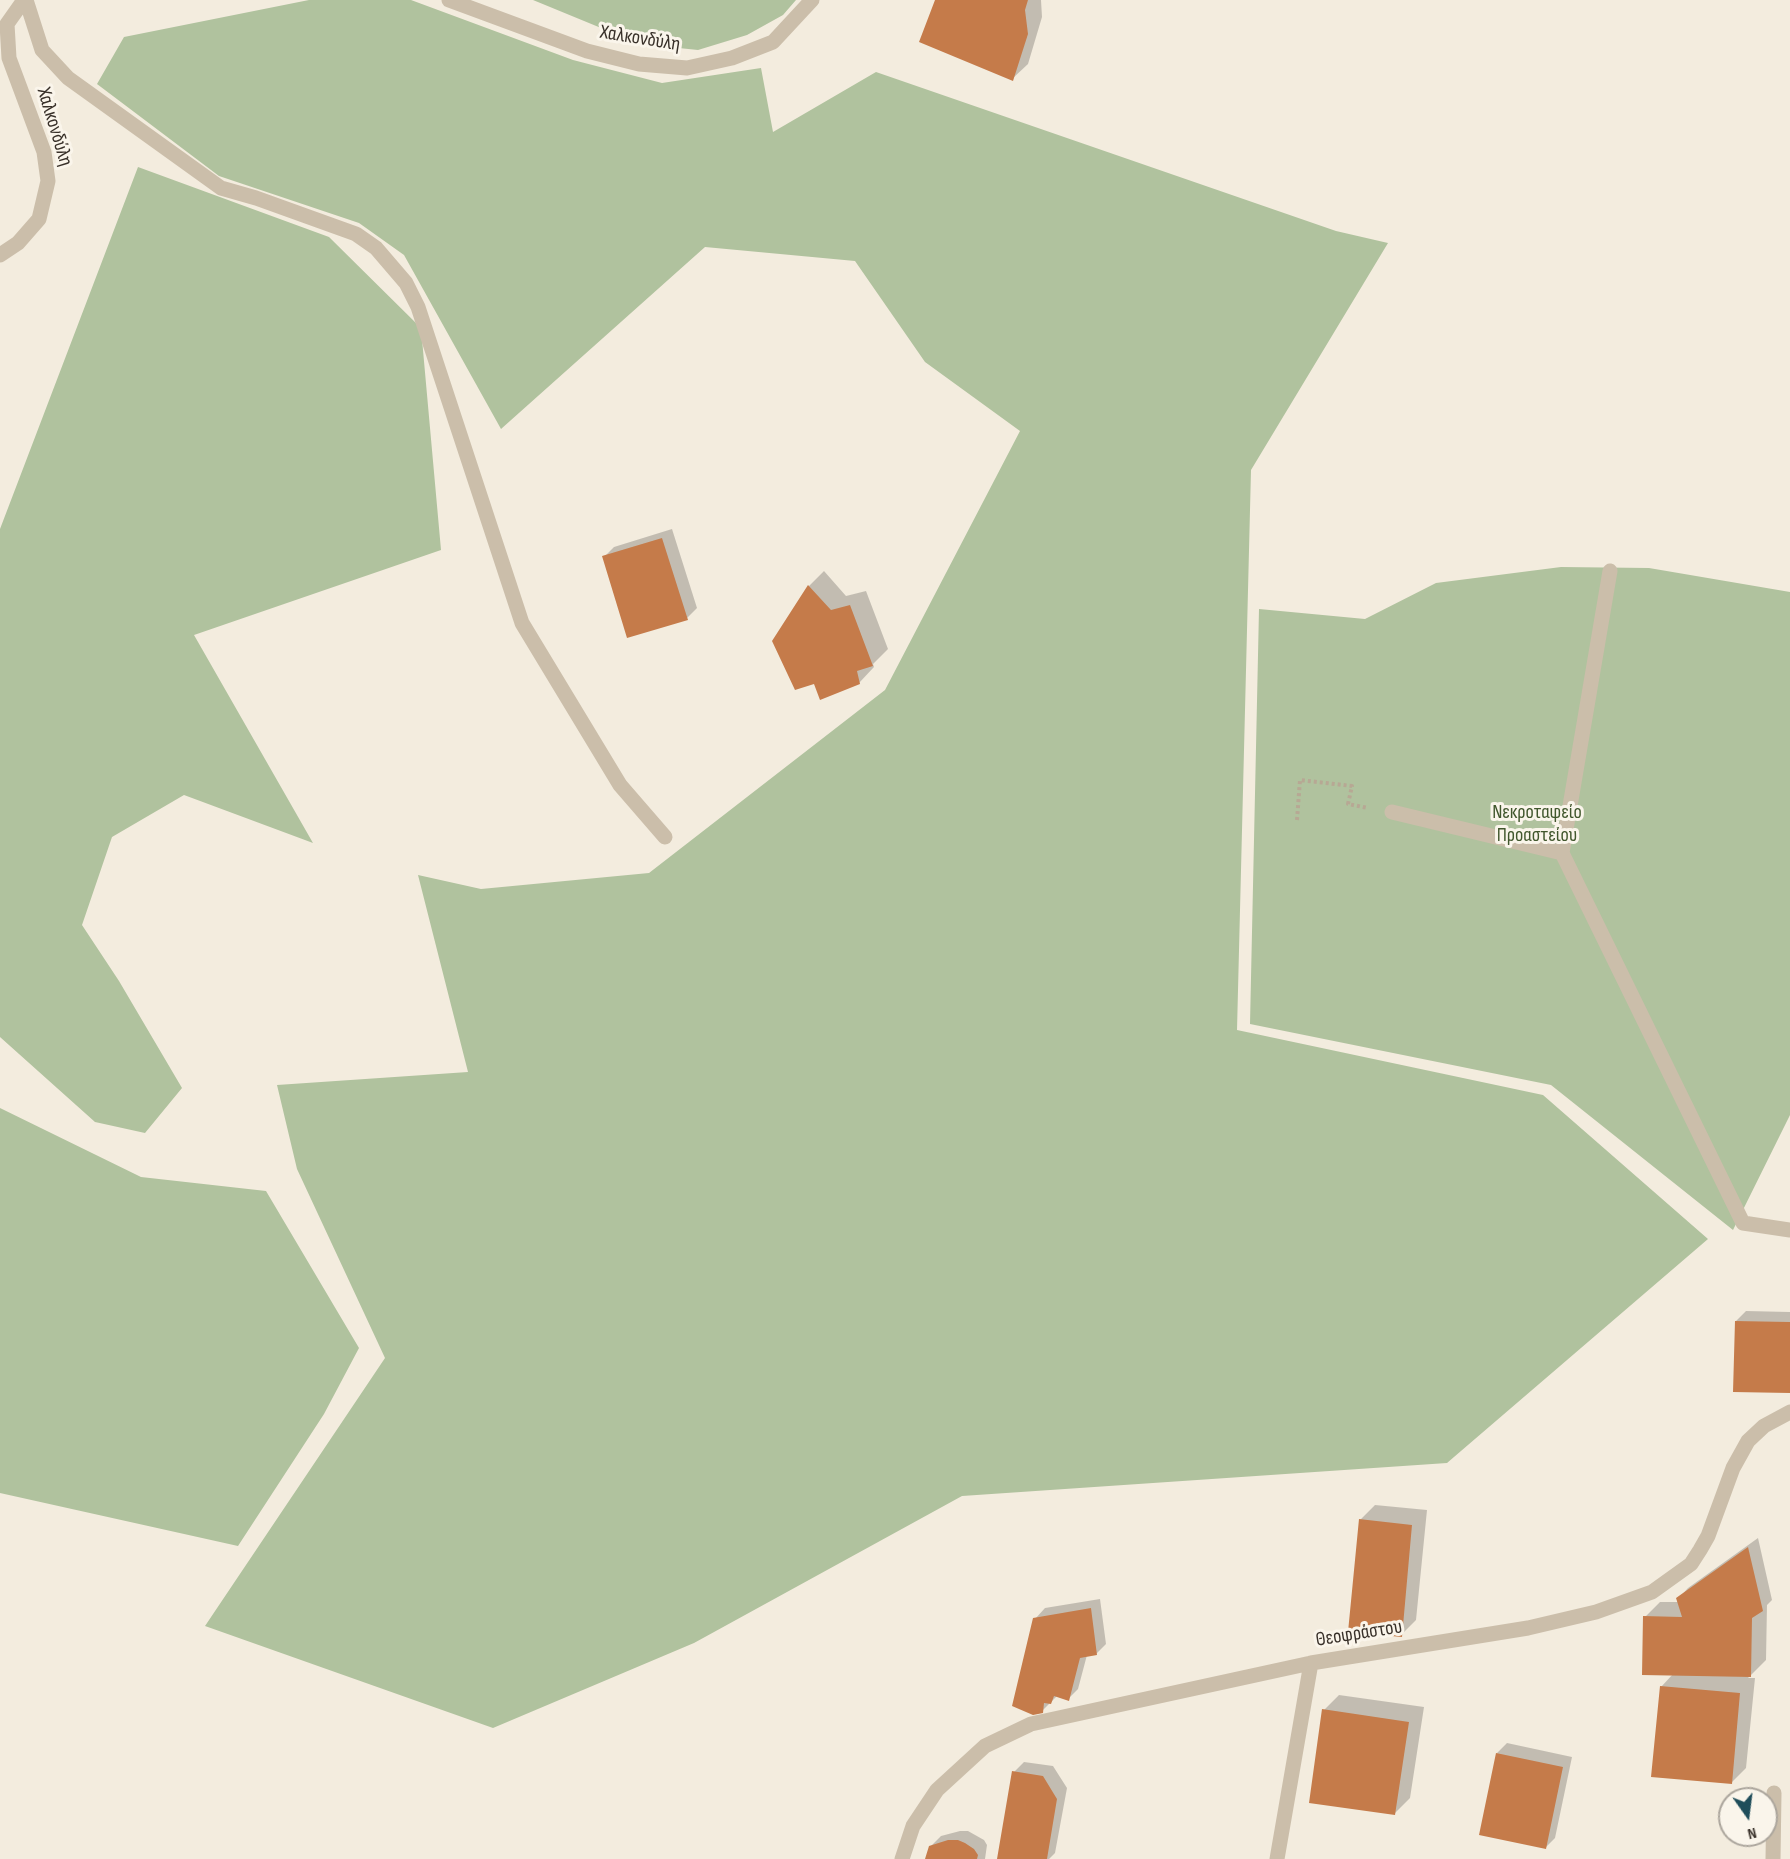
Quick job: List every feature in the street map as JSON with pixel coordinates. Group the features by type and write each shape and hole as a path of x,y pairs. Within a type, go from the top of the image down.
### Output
{"street":[{"name":"Χαλκονδύλη","path":"0,255 18,243 39,219 48,181 44,152 9,58 7,24 25,0"},
{"path":"25,0 42,50 68,78 221,188 256,198 356,234 376,248 406,283 418,306 522,623 620,785 665,837"},
{"name":"Χαλκονδύλη","path":"449,0 587,51 639,64 687,68 732,58 773,42 812,0"},
{"path":"1610,571 1562,853 1743,1223 1790,1230"},
{"path":"1392,812 1562,853"},
{"name":"Θεοφράστου","path":"902,1859 913,1826 937,1790 985,1746 1031,1724 1311,1663 1528,1628 1596,1612 1652,1592 1691,1564 1700,1550 1708,1536 1733,1468 1748,1441 1764,1426 1790,1412"},
{"path":"1277,1859 1311,1663"}],"path":[{"path":"1297,820 1300,780 1352,786 1348,804 1392,812"}],"green space":[{"path":"309,0 411,0 573,60 662,83 761,68 773,132 876,72 1336,231 1388,243 1251,470 1237,1030 1543,1095 1708,1239 1447,1463 962,1496 694,1643 493,1728 205,1626 385,1358 297,1169 277,1085 468,1072 418,875 481,889 649,873 885,690 1020,431 925,362 855,261 705,247 501,429 404,255 359,223 219,176 97,84 124,37"},
{"path":"533,0 796,0 783,15 747,35 698,50 640,44"},
{"path":"138,167 329,237 421,328 441,550 194,635 313,843 184,795 112,837 82,925 119,981 182,1088 145,1133 95,1122 0,1037 0,529"},
{"name":"Νεκροταφείο Προαστείου","path":"1561,567 1649,568 1790,592 1790,1115 1733,1230 1551,1085 1250,1024 1259,609 1365,619 1436,583"},
{"path":"0,1108 141,1177 266,1191 359,1348 324,1414 238,1546 0,1493"}],"building":[{"path":"935,0 1028,0 1025,10 1028,34 1013,81 919,42"},
{"path":"662,538 688,620 627,638 602,556"},
{"path":"808,585 831,610 850,605 873,666 857,671 860,684 820,700 814,684 795,690 772,641"},
{"path":"1735,1321 1790,1322 1790,1393 1733,1392"},
{"path":"1359,1519 1412,1525 1402,1637 1348,1632"},
{"path":"1748,1547 1763,1611 1752,1618 1751,1677 1642,1675 1643,1616 1682,1617 1676,1598"},
{"path":"1091,1608 1097,1655 1080,1658 1069,1701 1054,1696 1051,1704 1044,1703 1043,1713 1033,1715 1012,1706 1033,1618"},
{"path":"1660,1686 1740,1693 1732,1784 1651,1777"},
{"path":"1322,1709 1409,1722 1395,1815 1309,1803"},
{"path":"1496,1753 1563,1767 1546,1849 1479,1835"},
{"path":"1012,1771 1043,1776 1057,1799 1047,1859 997,1859"},
{"path":"948,1840 965,1843 974,1849 978,1855 977,1859 925,1859 929,1846"}]}
